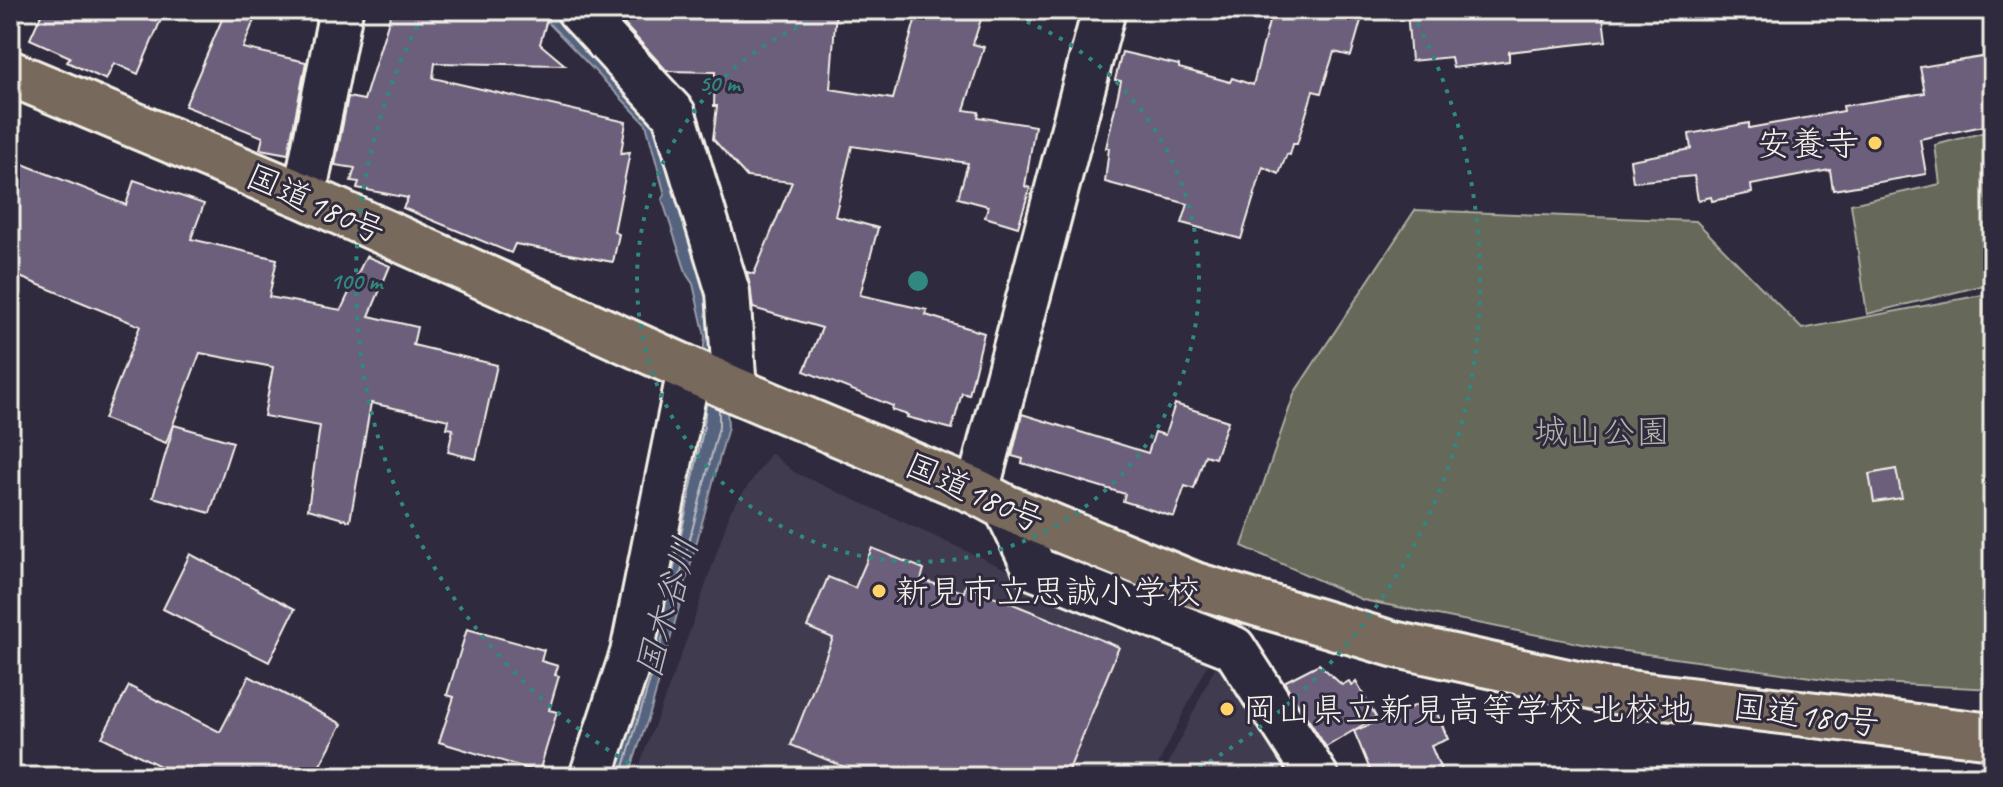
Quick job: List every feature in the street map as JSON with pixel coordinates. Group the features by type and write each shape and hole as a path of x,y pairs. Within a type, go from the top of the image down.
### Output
{"highway":[{"name":"国道180号","path":"10,73 304,196 689,370 1195,585 1393,644 1604,690 1993,736"}],"street":[{"path":"304,196 341,10"},
{"path":"578,10 674,114 728,292 735,390"},
{"path":"1104,10 991,499 1035,569 1234,648 1317,777"},
{"path":"591,777 632,653 689,370"}],"shaded area":[{"name":"新見市立思誠小学校","path":"771,453 794,472 1209,662 1152,777 635,777 731,510"},
{"name":"岡山県立新見高等学校 北校地","path":"1215,667 1244,684 1299,777 1162,777"}],"green space":[{"path":"1993,130 1993,283 1867,314 1851,204 1940,184 1935,145"},
{"name":"城山公園","path":"1415,210 1696,221 1802,329 1993,293 1993,689 1839,681 1603,648 1363,600 1242,546 1295,392"}],"water":[{"name":"国木谷川","path":"536,10 569,10 667,114 722,316 728,427 651,710 628,777 601,777 696,424 705,336 693,284 687,275 662,199 665,195 646,124"}],"building":[{"path":"43,10 165,10 138,74 114,63 106,80 67,62 70,57 30,39"},
{"path":"226,10 258,10 243,48 306,62 288,154 260,149 263,137 185,106"},
{"path":"392,10 516,10 547,19 540,44 565,65 435,63 433,78 626,122 621,153 630,152 614,232 619,234 613,262 515,244 511,253 403,208 408,198 357,188 359,182 351,181 355,168 335,165 348,97 364,100"},
{"path":"611,10 836,10 830,89 893,99 918,10 984,10 973,44 984,47 964,110 979,112 978,117 1035,126 1025,186 1030,188 1018,227 985,217 988,206 958,198 968,163 852,146 835,216 878,228 860,295 927,310 926,315 984,333 969,395 962,393 952,429 907,417 892,410 893,406 804,371 822,328 753,308 747,272 754,274 792,182 747,177 713,139 717,106 714,106 715,72 667,71"},
{"path":"1272,10 1364,10 1351,56 1334,52 1321,93 1313,91 1297,144 1293,144 1290,155 1287,154 1279,174 1263,167 1241,239 1182,223 1188,204 1105,182 1109,148 1106,148 1121,81 1115,80 1122,52 1179,65 1179,68 1230,82 1232,78 1253,85"},
{"path":"1407,10 1602,10 1606,41 1509,52 1509,61 1453,68 1451,57 1411,61"},
{"path":"1988,56 1993,84 1993,124 1920,139 1926,174 1833,190 1830,170 1751,185 1752,193 1712,201 1711,197 1698,200 1694,176 1633,182 1630,160 1691,149 1689,134 1749,123 1749,128 1844,111 1843,106 1925,93 1920,67"},
{"path":"10,159 126,205 134,180 204,204 191,239 277,259 269,297 341,310 366,256 390,266 369,316 417,327 413,345 497,365 476,459 448,452 453,429 447,428 449,420 371,403 350,521 308,509 320,426 264,416 273,367 200,353 166,443 104,419 140,326 10,273"},
{"path":"1175,404 1228,421 1215,458 1205,455 1194,489 1185,486 1174,517 1123,501 1125,494 1022,463 1023,459 1012,456 1022,414 1148,453 1155,432 1165,435"},
{"path":"174,425 233,442 210,513 153,497"},
{"path":"1896,469 1902,498 1874,502 1869,474"},
{"path":"872,548 924,569 921,580 964,592 966,585 1119,647 1066,777 869,777 791,745 833,638 807,627 828,577 855,588"},
{"path":"190,554 295,609 269,662 163,609"},
{"path":"467,629 544,650 541,661 558,666 555,675 559,676 549,710 557,712 539,772 439,742 454,697 447,695"},
{"path":"1319,664 1342,685 1349,681 1352,686 1356,682 1376,717 1326,747 1284,682"},
{"path":"249,676 342,724 319,767 313,766 308,777 182,777 102,737 129,686 220,732"},
{"path":"1431,699 1448,739 1431,746 1444,777 1373,777 1354,731"}],"place":[{"name":"安養寺","path":"1875,143"},
{"name":"新見市立思誠小学校","path":"879,591"},
{"name":"岡山県立新見高等学校 北校地","path":"1227,709"}]}
